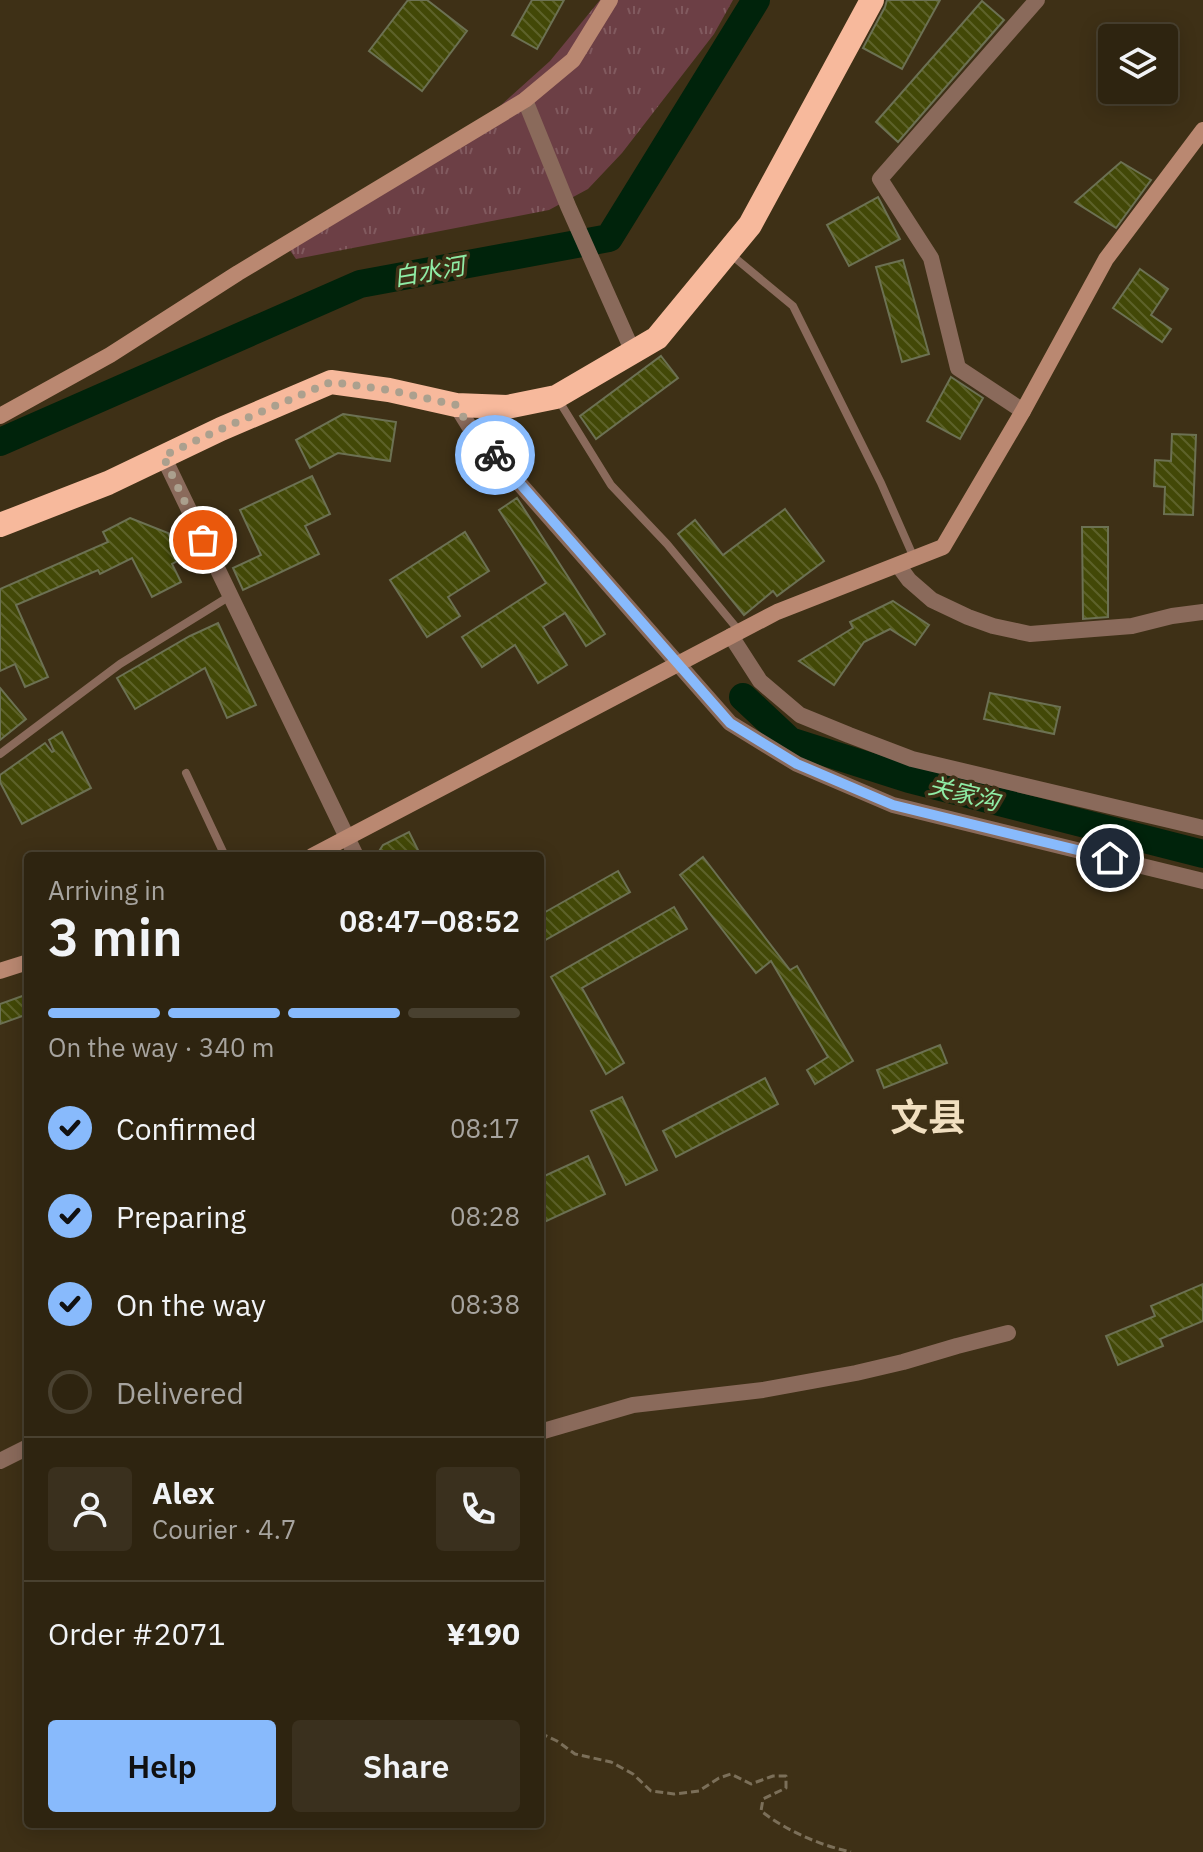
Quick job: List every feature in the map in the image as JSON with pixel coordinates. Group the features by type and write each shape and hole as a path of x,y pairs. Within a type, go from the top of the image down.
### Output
{"highway":[{"path":"0,525 108,483 221,429 331,382 389,390 456,405 507,407 556,397 630,344 657,338 750,225 872,0"}],"street":[{"path":"0,416 110,355 238,273 525,100 573,60 610,0"},
{"path":"1023,411 958,368 931,258 880,179 1037,0"},
{"path":"525,100 568,206 630,344"},
{"path":"320,852 777,612 943,547 1023,411 1106,259 1203,130"},
{"path":"456,405 469,426 730,723 797,764 893,805 1203,881"},
{"path":"163,456 354,852"},
{"path":"906,562 909,580 932,600 993,626 1030,634 1132,626 1203,612"},
{"path":"735,634 760,681 800,715 912,759 1203,828"},
{"path":"0,971 24,963"},
{"path":"544,1431 633,1405 763,1390 856,1373 1008,1333"},
{"path":"0,1461 24,1449"}],"lane":[{"path":"728,252 793,306 881,483 906,562"},
{"path":"556,397 611,485 667,544 735,634"},
{"path":"0,754 120,664 230,596"},
{"path":"186,773 223,852"}],"path":[{"path":"544,1735 575,1754 611,1762 633,1774 651,1791 674,1794 699,1791 731,1774 751,1784 773,1776 786,1776 786,1788 763,1799 761,1811 780,1826 827,1847 851,1852"}],"green space":[{"path":"600,0 733,0 714,34 622,153 588,189 549,210 296,259 284,242 479,125 550,61"}],"building":[{"path":"408,0 427,0 467,31 422,91 369,51"},
{"path":"532,0 564,0 537,49 512,35"},
{"path":"887,0 940,0 902,69 863,48"},
{"path":"982,1 1004,20 898,142 876,122"},
{"path":"1121,162 1151,180 1116,228 1075,202"},
{"path":"878,197 900,239 849,266 827,225"},
{"path":"903,260 929,354 902,362 876,267"},
{"path":"1140,269 1168,289 1151,315 1171,329 1162,342 1113,308"},
{"path":"661,356 678,378 596,439 580,416"},
{"path":"951,377 983,398 960,439 927,421"},
{"path":"343,414 396,422 390,461 338,453 310,468 296,440"},
{"path":"1172,434 1196,435 1193,515 1164,514 1165,487 1154,486 1155,460 1171,461"},
{"path":"312,476 330,514 305,526 319,554 243,590 233,568 261,555 240,510"},
{"path":"517,498 605,634 586,646 565,613 543,627 567,665 538,683 515,645 482,667 462,637 546,583 499,510"},
{"path":"785,509 824,561 777,596 773,591 744,615 678,534 695,520 723,555"},
{"path":"130,518 168,533 181,559 172,564 181,582 152,597 132,558 100,574 98,570 16,605 48,677 25,687 15,664 0,671 0,589 108,542 103,532"},
{"path":"1082,527 1108,527 1108,617 1083,619"},
{"path":"465,532 489,571 448,597 460,616 427,637 390,580"},
{"path":"893,601 929,625 915,645 890,629 864,642 834,685 799,661 853,628 850,622"},
{"path":"218,623 256,705 227,718 205,668 135,709 117,678"},
{"path":"0,688 26,719 0,740"},
{"path":"990,693 1060,707 1054,734 984,719"},
{"path":"62,732 91,788 22,824 0,782 0,775 45,743 54,751 49,740"},
{"path":"409,832 419,852 379,852 383,845"},
{"path":"703,857 790,970 797,966 853,1061 815,1084 807,1070 828,1057 771,961 756,973 680,875"},
{"path":"618,871 630,892 544,941 544,913"},
{"path":"674,907 687,929 582,988 624,1063 606,1074 551,977"},
{"path":"24,995 24,1015 0,1024 0,1004"},
{"path":"940,1045 947,1063 884,1088 877,1070"},
{"path":"765,1078 778,1104 676,1157 663,1131"},
{"path":"622,1097 657,1170 626,1185 591,1111"},
{"path":"588,1156 605,1194 544,1222 544,1176"},
{"path":"1203,1284 1203,1321 1160,1339 1163,1346 1118,1365 1106,1336 1155,1316 1151,1306"}],"waterway":[{"name":"白水河","path":"0,442 360,284 609,238 756,0"},
{"name":"关家沟","path":"743,697 790,741 909,779 1203,854"}],"way so far":[{"path":"203,540 163,456 331,382 389,390 456,405 469,426 495,455"}],"district":[{"name":"文县","path":"928,1116"}],"route":[{"path":"495,455 730,723 797,764 893,805 1110,858"}]}
